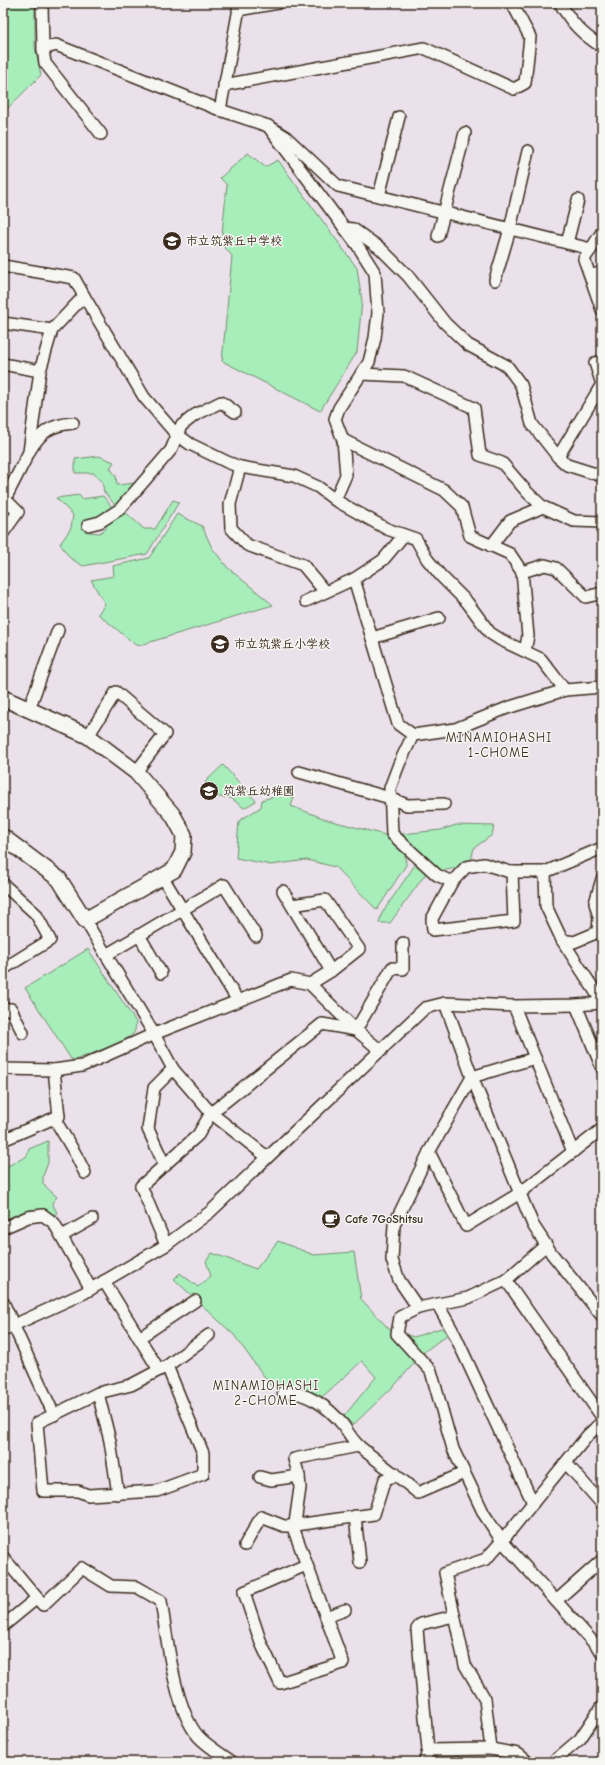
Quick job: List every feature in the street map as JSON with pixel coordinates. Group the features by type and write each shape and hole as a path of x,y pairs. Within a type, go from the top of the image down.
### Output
{"street":[{"path":"42,3 43,49 45,63 101,134"},
{"path":"220,110 239,6 278,3"},
{"path":"224,85 424,48 514,89 525,83 530,37 512,3"},
{"path":"560,3 572,24 586,37 602,47"},
{"path":"43,49 56,45 220,110 268,126 286,137 338,186 591,249"},
{"path":"379,196 400,117"},
{"path":"268,126 344,228 375,273 378,312 375,338 369,362 339,408 335,419 343,440 346,474 335,500"},
{"path":"438,236 465,133"},
{"path":"495,280 510,229 528,151"},
{"path":"567,243 578,200"},
{"path":"344,228 354,229 380,248 408,276 445,323 468,345 507,366 521,385 532,424 567,466 602,476"},
{"path":"602,232 584,259 602,310"},
{"path":"3,266 74,278 144,397 178,435 190,444 240,467 294,476 318,487 335,500 387,529 416,539 427,559 436,571 467,602 490,633 501,640 541,658 565,690"},
{"path":"591,276 602,272"},
{"path":"29,452 40,371 52,330 84,296"},
{"path":"3,323 52,330"},
{"path":"558,457 602,384 595,363 602,361"},
{"path":"3,364 40,371"},
{"path":"361,374 404,376 474,408 480,455 502,463 528,493 543,507 574,521 602,522"},
{"path":"88,525 100,522 120,509 171,450 181,426 195,415 221,402 235,412"},
{"path":"3,533 18,512 4,501 29,452 40,436 58,424 73,423"},
{"path":"343,440 444,490 462,507 470,536 510,554 522,572 528,636 525,651"},
{"path":"240,467 230,504 231,528 247,545 303,565 325,592"},
{"path":"491,546 510,521 543,507"},
{"path":"306,601 354,579 383,560 404,534"},
{"path":"522,572 545,565 556,568 586,597 602,593"},
{"path":"354,579 398,724 413,735 455,729 507,708 565,690 602,687"},
{"path":"372,638 438,618"},
{"path":"29,709 58,630"},
{"path":"88,736 116,692 165,734 136,772"},
{"path":"3,698 88,736 136,772 173,815 184,835 183,852 174,870 85,920"},
{"path":"413,735 399,764 390,788 392,834 437,875 452,882"},
{"path":"299,772 390,798 407,805 444,804"},
{"path":"5,842 59,879 154,1034 173,1069 211,1113 267,1157"},
{"path":"512,872 514,920 433,930 432,919 452,882 466,867 484,864 512,872 545,872 602,848"},
{"path":"3,1330 91,1289 166,1246 210,1212 425,1008 445,1003 514,1006 602,1003 562,940 546,906 545,872"},
{"path":"162,876 238,1001"},
{"path":"562,940 574,942 598,932 599,917 595,903 602,878"},
{"path":"3,884 36,914 50,940 3,969"},
{"path":"106,955 182,909 224,886 256,936"},
{"path":"283,891 331,971"},
{"path":"292,905 325,900 359,949 331,971 310,984"},
{"path":"139,935 161,973"},
{"path":"356,1030 392,968 403,969 403,943"},
{"path":"3,1070 54,1070 82,1066 154,1034 291,980 310,984 356,1030 381,1051"},
{"path":"445,1003 472,1077 533,1225 546,1245 602,1316"},
{"path":"576,1005 602,1068"},
{"path":"514,1006 573,1152"},
{"path":"3,1009 11,1009 23,1033"},
{"path":"166,1246 141,1186 198,1135 211,1113 322,1024 356,1030"},
{"path":"418,1308 399,1280 392,1260 394,1225 429,1152 472,1077 535,1058"},
{"path":"165,1166 148,1128 154,1088 173,1069"},
{"path":"3,1140 59,1116 54,1070"},
{"path":"54,1118 76,1154 85,1173"},
{"path":"429,1152 466,1226 520,1193 602,1129"},
{"path":"3,1228 28,1217 43,1215 54,1223 91,1289"},
{"path":"62,1236 92,1219"},
{"path":"546,1245 506,1280 468,1298 418,1308 400,1317 397,1334 431,1371 452,1449 484,1514 502,1541 602,1652"},
{"path":"506,1280 602,1417"},
{"path":"104,1281 139,1338 163,1368 203,1453 203,1474 157,1491 88,1495 78,1492 43,1492 37,1423 98,1394 131,1385 163,1368 210,1335"},
{"path":"139,1338 195,1301"},
{"path":"3,1302 54,1415"},
{"path":"438,1305 455,1335 533,1503"},
{"path":"283,1392 300,1394 329,1410 342,1423 358,1446 418,1493 464,1473"},
{"path":"98,1394 110,1441 118,1494"},
{"path":"491,1749 485,1699 465,1665 445,1573 486,1559 588,1435 602,1422"},
{"path":"306,1566 244,1592 261,1643 280,1683 343,1663 296,1539 294,1525 300,1488 299,1476 294,1459 358,1446"},
{"path":"566,1463 602,1504"},
{"path":"245,1545 261,1517 284,1526 374,1514 385,1479 392,1477 394,1473"},
{"path":"260,1476 271,1480 299,1476"},
{"path":"355,1516 360,1562"},
{"path":"3,1557 43,1605 82,1568 111,1586 137,1587 161,1601 172,1664 182,1707 199,1736 232,1762"},
{"path":"556,1600 602,1560"},
{"path":"3,1626 37,1598"},
{"path":"326,1617 345,1610"},
{"path":"425,1762 428,1750 417,1629 421,1624 454,1616"},
{"path":"553,1762 580,1740 602,1706"},
{"path":"428,1750 491,1749 518,1754 528,1762"}],"green space":[{"path":"3,3 35,3 35,47 41,75 3,113"},
{"path":"248,153 265,167 278,160 357,268 362,301 357,352 320,411 222,361 232,256 221,243 227,185 220,178"},
{"path":"99,456 114,462 110,468 116,476 117,485 136,483 116,506 104,492 102,481 93,473 75,473 75,459"},
{"path":"79,495 82,499 103,496 112,507 95,520 85,523 89,532 99,533 106,529 106,524 124,511 144,529 155,529 173,500 179,502 147,554 83,566 70,558 60,544 71,528 73,515 56,498"},
{"path":"177,514 202,526 212,548 228,568 273,605 137,646 98,614 105,604 91,580 114,576 113,566 149,558"},
{"path":"223,765 256,801 244,808 231,798 219,797 205,782"},
{"path":"285,793 294,798 291,806 328,820 389,836 405,854 406,865 377,910 335,867 307,860 271,865 236,858 239,821 261,807 262,800"},
{"path":"456,825 494,826 492,835 474,848 471,860 457,868 439,871 402,834 441,830"},
{"path":"417,862 427,872 390,923 379,923 382,913"},
{"path":"88,949 136,1022 135,1031 129,1037 115,1044 75,1060 71,1059 25,988"},
{"path":"48,1141 48,1163 43,1176 43,1184 57,1197 52,1203 57,1213 53,1216 46,1212 34,1209 22,1212 3,1221 3,1171 6,1167 27,1156 29,1149"},
{"path":"278,1241 314,1255 354,1252 361,1299 390,1330 414,1337 441,1328 448,1334 424,1352 396,1384 353,1425 344,1416 376,1377 362,1361 321,1398 301,1398 271,1386 234,1335 174,1279 180,1273 198,1287 211,1276 206,1261 212,1253 256,1269"}],"place":[{"name":"市立筑紫丘中学校","path":"172,241"},
{"name":"市立筑紫丘小学校","path":"220,644"},
{"name":"筑紫丘幼稚園","path":"209,791"},
{"name":"Cafe 7GoShitsu","path":"331,1219"}],"district":[{"name":"MINAMIOHASHI 1-CHOME","path":"499,744"},
{"name":"MINAMIOHASHI 2-CHOME","path":"266,1392"}]}
